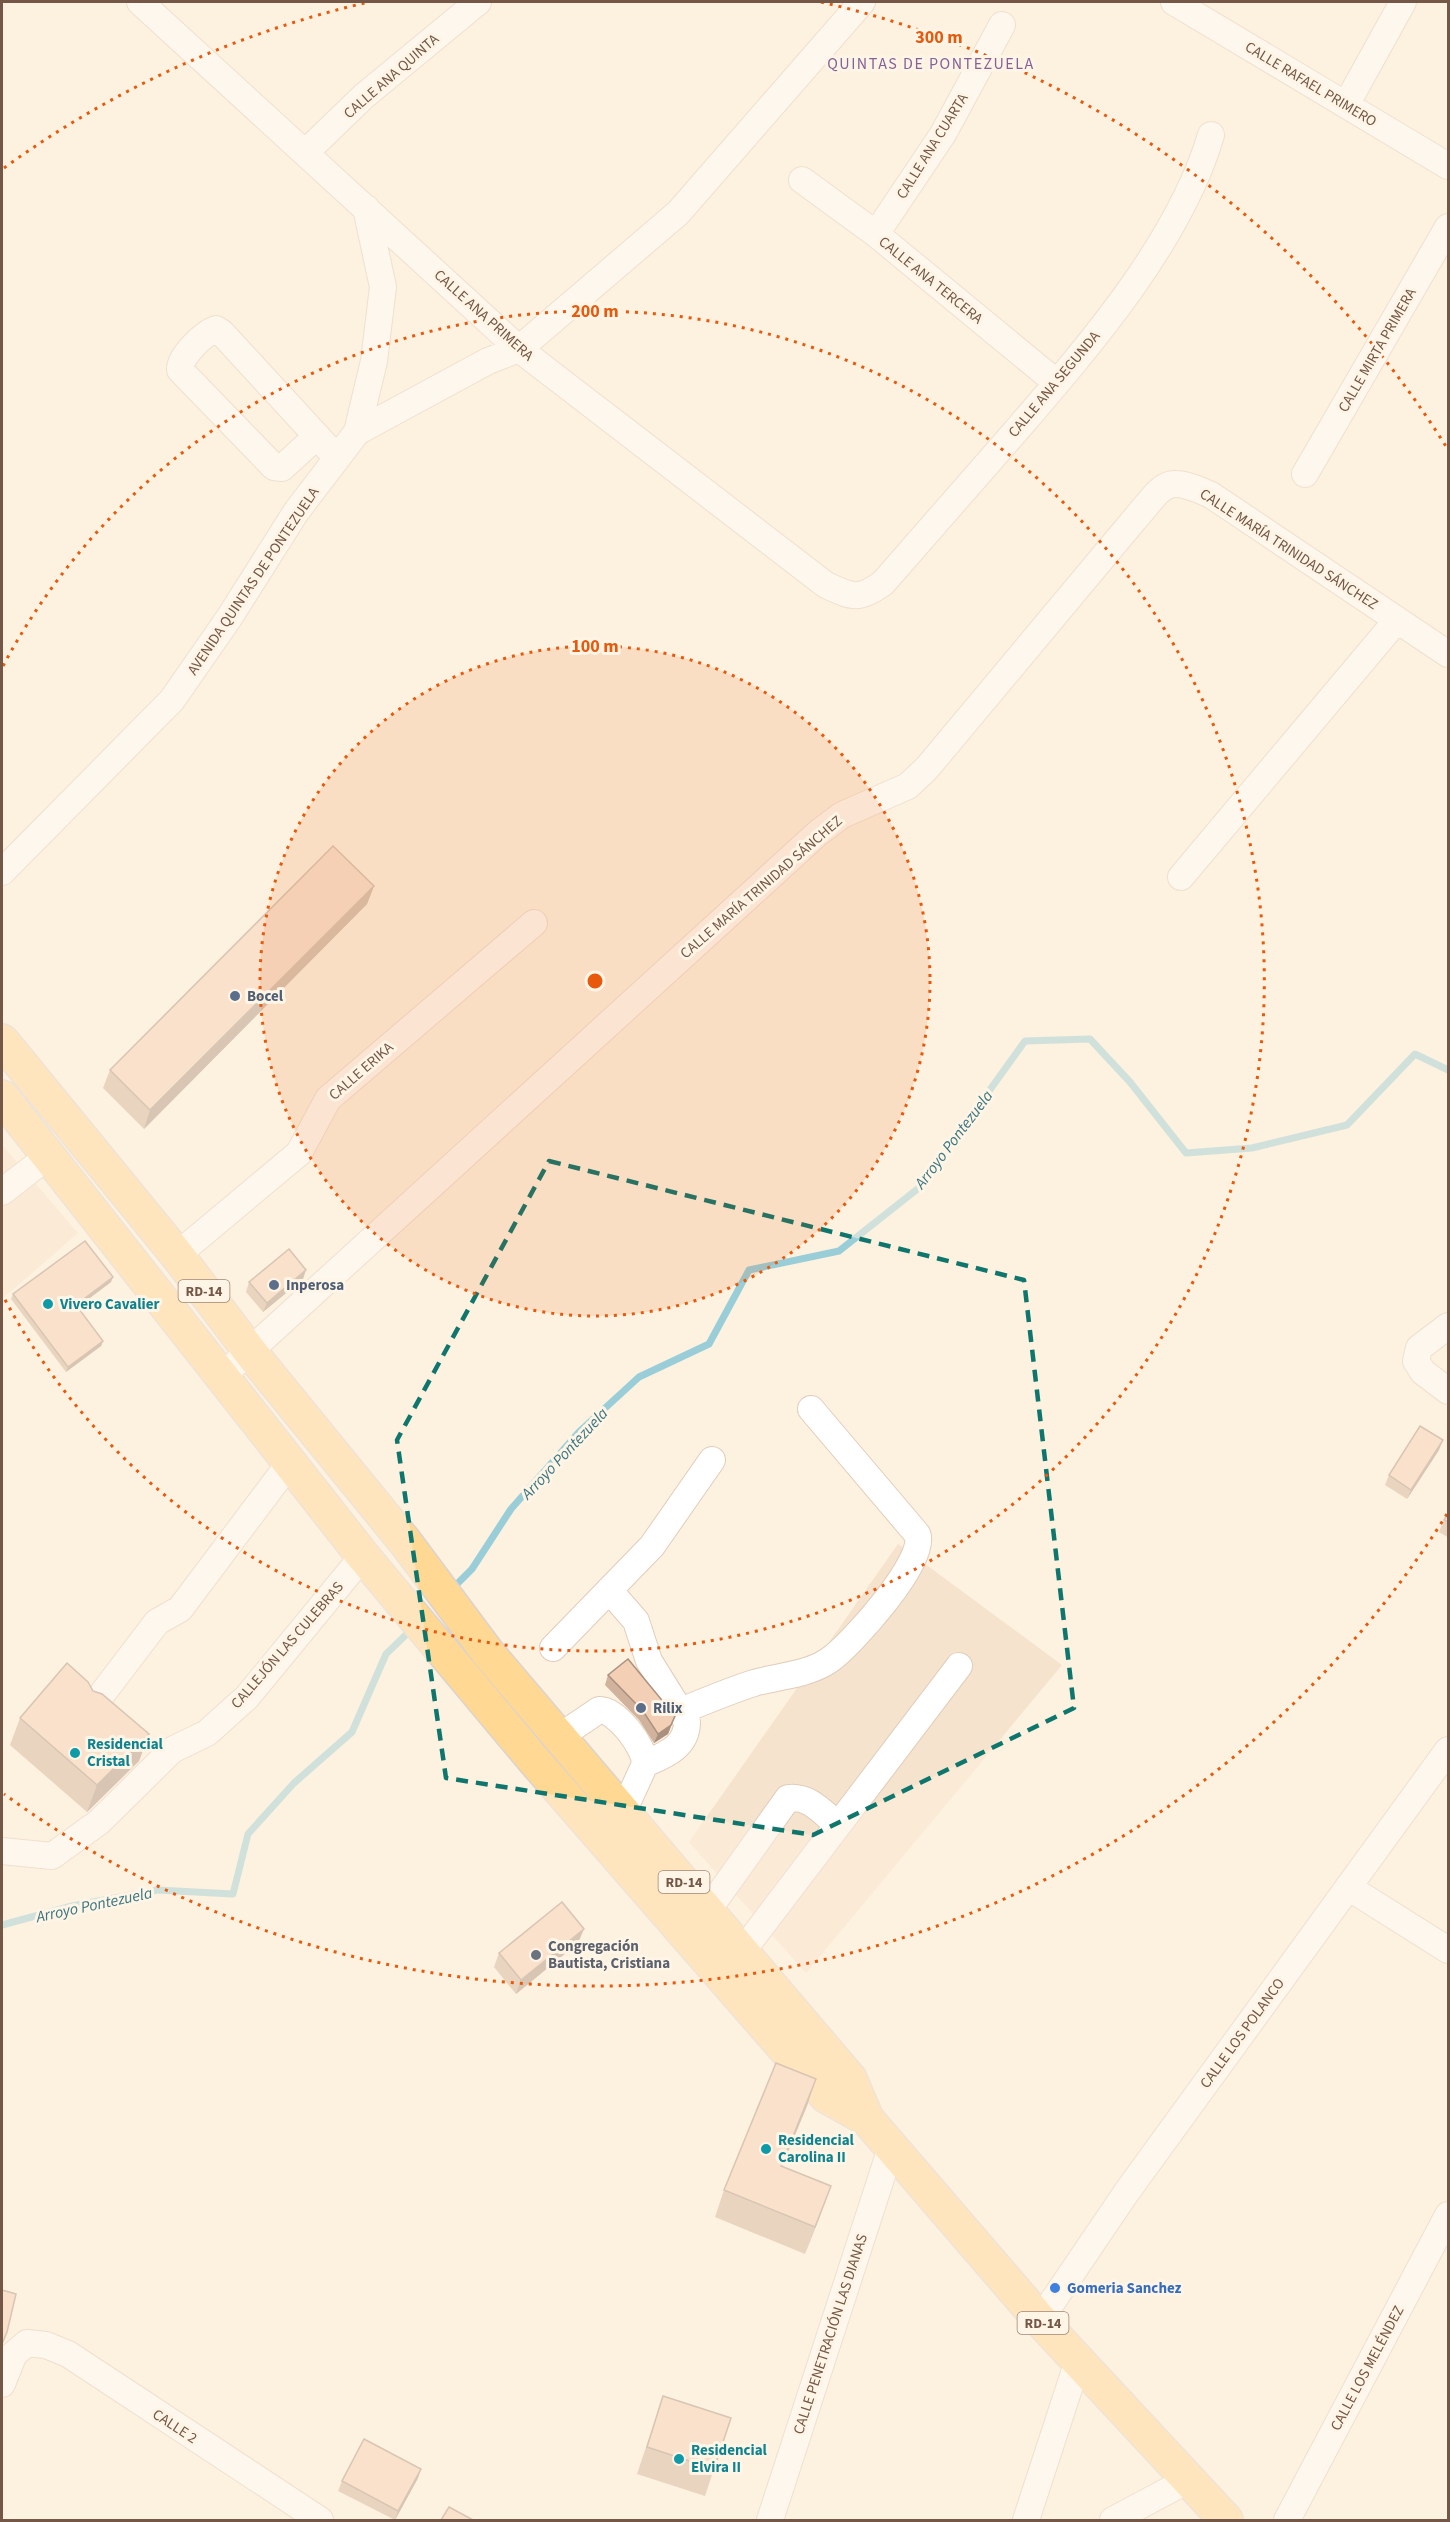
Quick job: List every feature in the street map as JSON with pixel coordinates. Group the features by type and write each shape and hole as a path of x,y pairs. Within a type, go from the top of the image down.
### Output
{"main road":[{"name":"RD-14","path":"2,1041 177,1255 251,1353 406,1543 488,1653 850,2079 867,2119 1040,2320 1221,2518"},
{"name":"RD-14","path":"2,1097 220,1378 464,1677 826,2096 867,2119"}],"street":[{"name":"CALLE ANA PRIMERA","path":"140,2 519,349 826,585 853,597"},
{"name":"CALLE ANA QUINTA","path":"305,153 364,96 478,2"},
{"name":"AVENIDA QUINTAS DE PONTEZUELA","path":"2,872 172,700 229,618 296,512 357,432 488,361 519,349 678,213 862,2"},
{"name":"CALLE RAFAEL PRIMERO","path":"1174,2 1449,166"},
{"path":"1346,105 1403,2"},
{"name":"CALLE ANA CUARTA","path":"876,234 943,134 1002,24"},
{"name":"CALLE ANA SEGUNDA","path":"853,597 869,593 883,583 1057,383 1110,317 1154,252 1201,169 1211,135"},
{"name":"CALLE ANA TERCERA","path":"802,180 876,234 1057,383"},
{"path":"357,432 374,361 383,287 366,208"},
{"name":"CALLE MIRTA PRIMERA","path":"1305,474 1449,227"},
{"path":"317,436 282,468 274,467 180,370 181,362 209,331 216,329 222,333 317,436 337,458"},
{"name":"CALLE MARÍA TRINIDAD SÁNCHEZ","path":"220,1378 251,1353 522,1102 818,833 842,815 908,786 927,768 1134,520 1169,484 1179,482 1211,495 1449,654"},
{"path":"1181,877 1397,620"},
{"name":"CALLE ERIKA","path":"177,1255 299,1153 328,1099 534,923"},
{"path":"2,1192 47,1157"},
{"path":"1449,1326 1419,1348 1416,1361 1424,1372 1449,1391"},
{"path":"681,1711 724,1693 788,1676 828,1661 907,1574 919,1547 921,1539 811,1408"},
{"path":"553,1648 652,1546 712,1460"},
{"path":"93,1706 157,1622 180,1609 289,1464"},
{"name":"CALLEJÓN LAS CULEBRAS","path":"2,1851 52,1856 99,1822 172,1750 207,1733 247,1697 370,1564"},
{"path":"609,1590 636,1621 649,1661 687,1722 681,1744 667,1754 645,1764"},
{"path":"741,1953 959,1666"},
{"path":"559,1737 595,1712 609,1711 641,1748 645,1764 623,1812"},
{"name":"CALLE LOS POLANCO","path":"1040,2320 1126,2193 1449,1750"},
{"path":"708,1910 788,1798 799,1796 838,1825"},
{"path":"1348,1887 1449,1950"},
{"name":"CALLE PENETRACIÓN LAS DIANAS","path":"770,2520 891,2148"},
{"name":"CALLE LOS MELÉNDEZ","path":"1287,2520 1449,2215"},
{"name":"CALLE 2","path":"2,2384 14,2354 27,2343 46,2345 68,2354 305,2517"},
{"path":"1026,2520 1078,2361"},
{"path":"1113,2520 1188,2480"}],"highlighted area":[{"path":"549,1161 1024,1280 1074,1708 813,1835 446,1778 397,1440"}],"shaded area":[{"path":"2,1145 78,1233 2,1299"},
{"path":"898,1544 1062,1665 806,1973 689,1842"}],"building":[{"name":"Bocel","path":"333,846 374,886 150,1110 110,1070"},
{"name":"Vivero Cavalier","path":"85,1241 113,1277 76,1305 103,1341 68,1367 13,1294"},
{"name":"Inperosa","path":"289,1249 306,1270 267,1303 249,1282"},
{"path":"1420,1426 1443,1440 1411,1490 1389,1475"},
{"path":"1449,1512 1449,1522 1444,1520"},
{"path":"628,1659 675,1716 671,1725 658,1734 643,1711 608,1675"},
{"path":"67,1663 88,1682 93,1691 102,1694 149,1734 97,1785 20,1718"},
{"name":"Congregación Bautista, Cristiana","path":"562,1902 584,1929 521,1980 499,1953"},
{"name":"Residencial Carolina II","path":"776,2063 816,2079 781,2166 831,2186 815,2227 724,2190"},
{"path":"2,2290 16,2294 2,2344"},
{"path":"663,2396 731,2418 714,2469 647,2447"},
{"path":"364,2439 421,2469 398,2511 342,2481"},
{"path":"449,2507 473,2520 441,2520"}],"waterway":[{"name":"Arroyo Pontezuela","path":"452,1589 472,1569 511,1509 579,1432 639,1377 709,1344 749,1270 839,1251 920,1187 1025,1041 1090,1039 1130,1082 1186,1153 1252,1148 1347,1125 1415,1054 1448,1070"},
{"name":"Arroyo Pontezuela","path":"2,1925 72,1906 157,1890 233,1894 248,1834 294,1783 352,1732 386,1654 413,1628"}],"place":[{"name":"Bocel","path":"235,996"},
{"name":"Inperosa","path":"274,1285"},
{"name":"Vivero Cavalier","path":"48,1304"},
{"name":"Rilix","path":"641,1708"},
{"name":"Residencial Cristal","path":"75,1753"},
{"name":"Congregación Bautista, Cristiana","path":"536,1955"},
{"name":"Residencial Carolina II","path":"766,2149"},
{"name":"Gomeria Sanchez","path":"1055,2288"},
{"name":"Residencial Elvira II","path":"679,2459"}],"district":[{"name":"QUINTAS DE PONTEZUELA","path":"931,63"}]}
